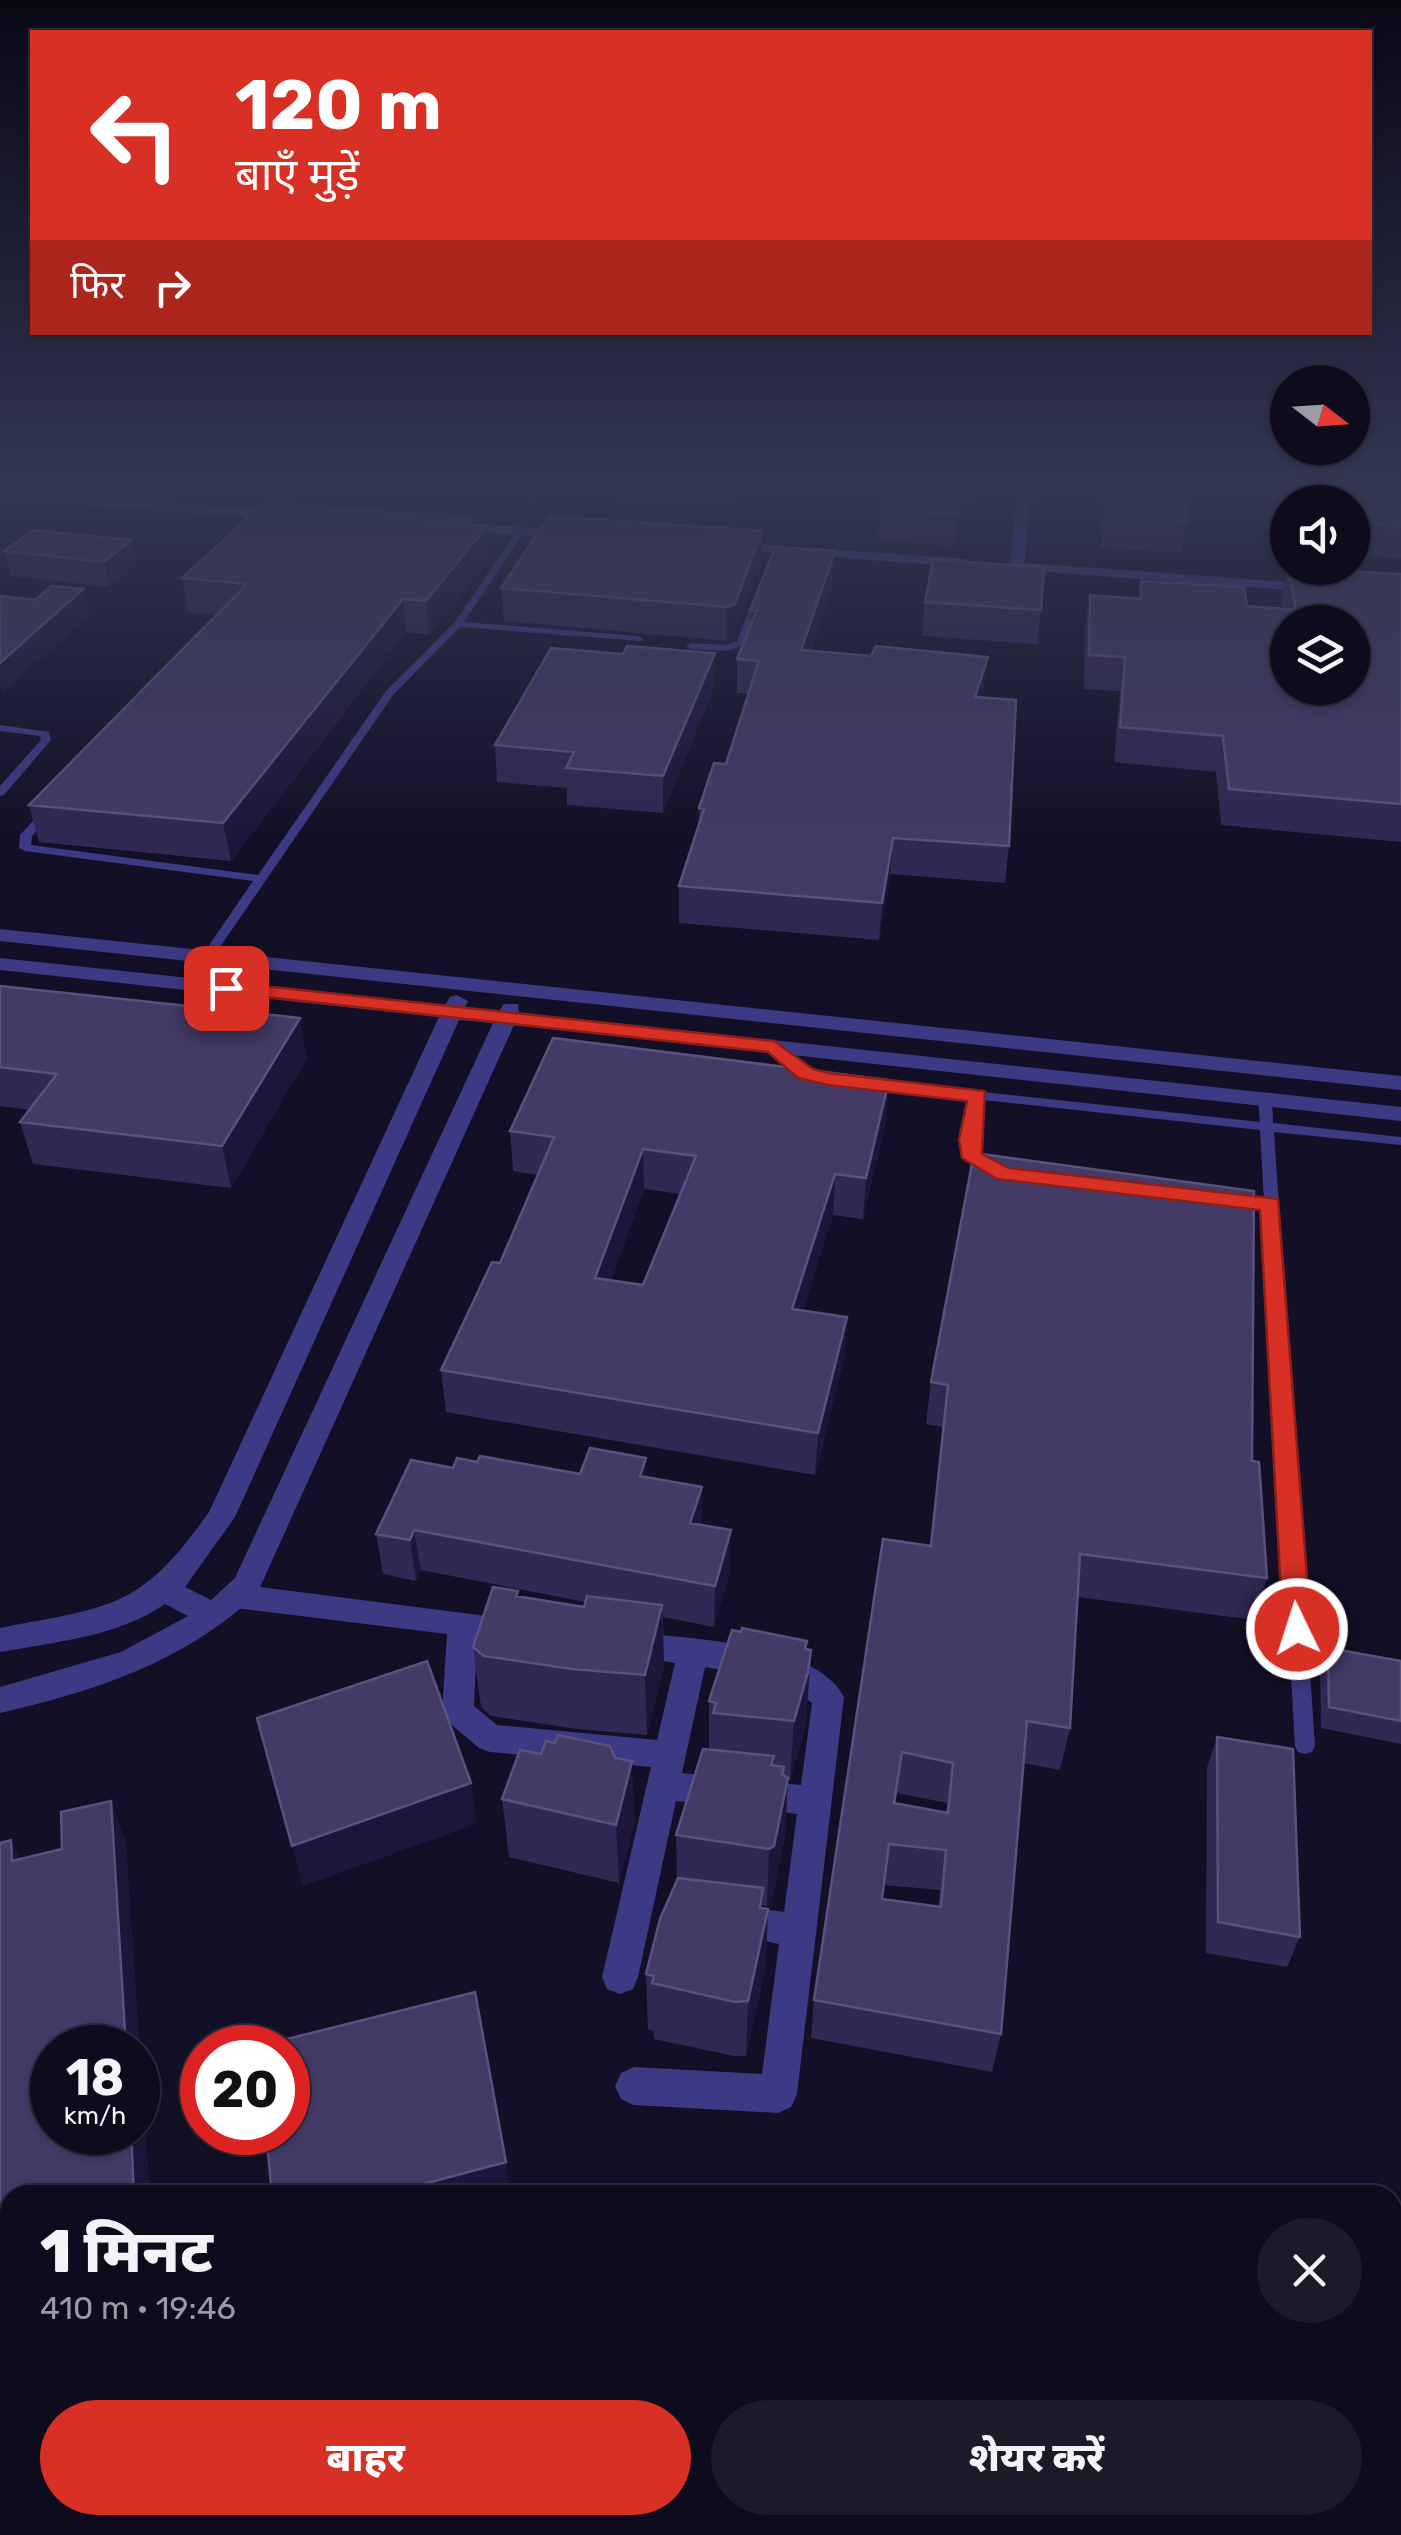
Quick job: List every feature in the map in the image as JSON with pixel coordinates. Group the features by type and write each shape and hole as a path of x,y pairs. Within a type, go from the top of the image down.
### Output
{"street":[{"path":"0,936 1401,1082"},
{"path":"0,964 1401,1114"},
{"path":"0,1640 133,1612 166,1590 190,1565 221,1517 464,984"},
{"path":"0,1700 129,1664 226,1606 246,1586 504,1018 522,991"},
{"path":"166,1590 226,1606 463,1624 540,1634"},
{"path":"463,1624 458,1712 490,1738 814,1801"},
{"path":"597,1641 790,1670 828,1697 778,2094 634,2086"},
{"path":"620,1977 693,1653"},
{"path":"634,1908 670,1913"},
{"path":"706,1918 797,1930"}],"lane":[{"path":"207,957 389,693 458,624 470,605"},
{"path":"691,646 727,648 742,643 756,605"},
{"path":"458,624 638,639"},
{"path":"0,728 45,734 46,740 0,793"},
{"path":"64,794 26,835 25,848 262,879"},
{"path":"774,1047 806,1073 828,1079"},
{"path":"847,1081 1401,1141"},
{"path":"978,1096 969,1140 972,1158 1005,1174"},
{"path":"1265,1099 1305,1746"},
{"path":"1252,1202 1271,1204"}],"building":[{"path":"0,605 65,605 0,663"},
{"path":"226,605 398,605 223,823 29,805"},
{"path":"752,605 816,605 801,650 871,656 876,646 988,657 975,697 1016,700 1009,846 893,838 882,903 679,886 714,763 726,764 759,661 737,659 757,610 750,610"},
{"path":"973,605 1041,605 1041,610"},
{"path":"1090,605 1270,608 1270,705 1370,705 1370,605 1401,605 1401,804 1229,789 1223,736 1120,727 1125,657 1089,655"},
{"path":"627,646 715,653 663,776 566,768 574,752 495,745 551,648 623,654"},
{"path":"0,986 300,1018 222,1146 20,1122 57,1074 0,1067"},
{"path":"553,1038 889,1080 866,1178 835,1174 792,1309 847,1317 818,1433 441,1370 492,1262 500,1263 554,1137 510,1131","holes":["643,1149 696,1156 643,1285 595,1278"]},
{"path":"974,1153 1254,1191 1252,1461 1259,1462 1267,1578 1080,1554 1070,1728 1027,1721 1001,2034 814,2000 883,1539 931,1546 948,1385 931,1382","holes":["902,1752 953,1763 948,1813 894,1803","889,1844 946,1850 941,1907 882,1899"]},
{"path":"590,1448 646,1458 640,1476 702,1487 690,1523 731,1530 715,1586 414,1530 410,1540 376,1534 411,1460 453,1468 457,1458 477,1462 480,1456 580,1474"},
{"path":"493,1587 518,1591 516,1596 584,1607 587,1596 662,1605 645,1675 484,1656 473,1647"},
{"path":"742,1628 807,1641 805,1649 811,1650 808,1672 794,1721 713,1713 716,1703 709,1701 732,1630 741,1632"},
{"path":"1328,1648 1401,1661 1401,1721 1329,1707"},
{"path":"427,1661 471,1783 292,1846 257,1718"},
{"path":"558,1735 610,1746 615,1758 632,1761 616,1825 502,1799 520,1750 541,1754 546,1741 555,1743"},
{"path":"1217,1737 1293,1749 1300,1937 1218,1922"},
{"path":"703,1749 774,1756 771,1765 784,1767 782,1774 788,1778 774,1846 769,1849 676,1835"},
{"path":"111,1801 125,2025 30,2025 30,2155 132,2155 134,2185 0,2185 0,1843 11,1840 12,1861 62,1849 61,1812"},
{"path":"678,1878 763,1888 760,1908 768,1909 748,2001 735,2002 652,1983 654,1976 646,1974 660,1919"},
{"path":"475,1992 506,2162 420,2185 271,2185 268,2155 310,2155 310,2033"}],"route":[{"path":"226,988 774,1047 790,1064 828,1079 978,1096 969,1140 972,1158 1005,1174 1271,1204 1297,1629"}]}
